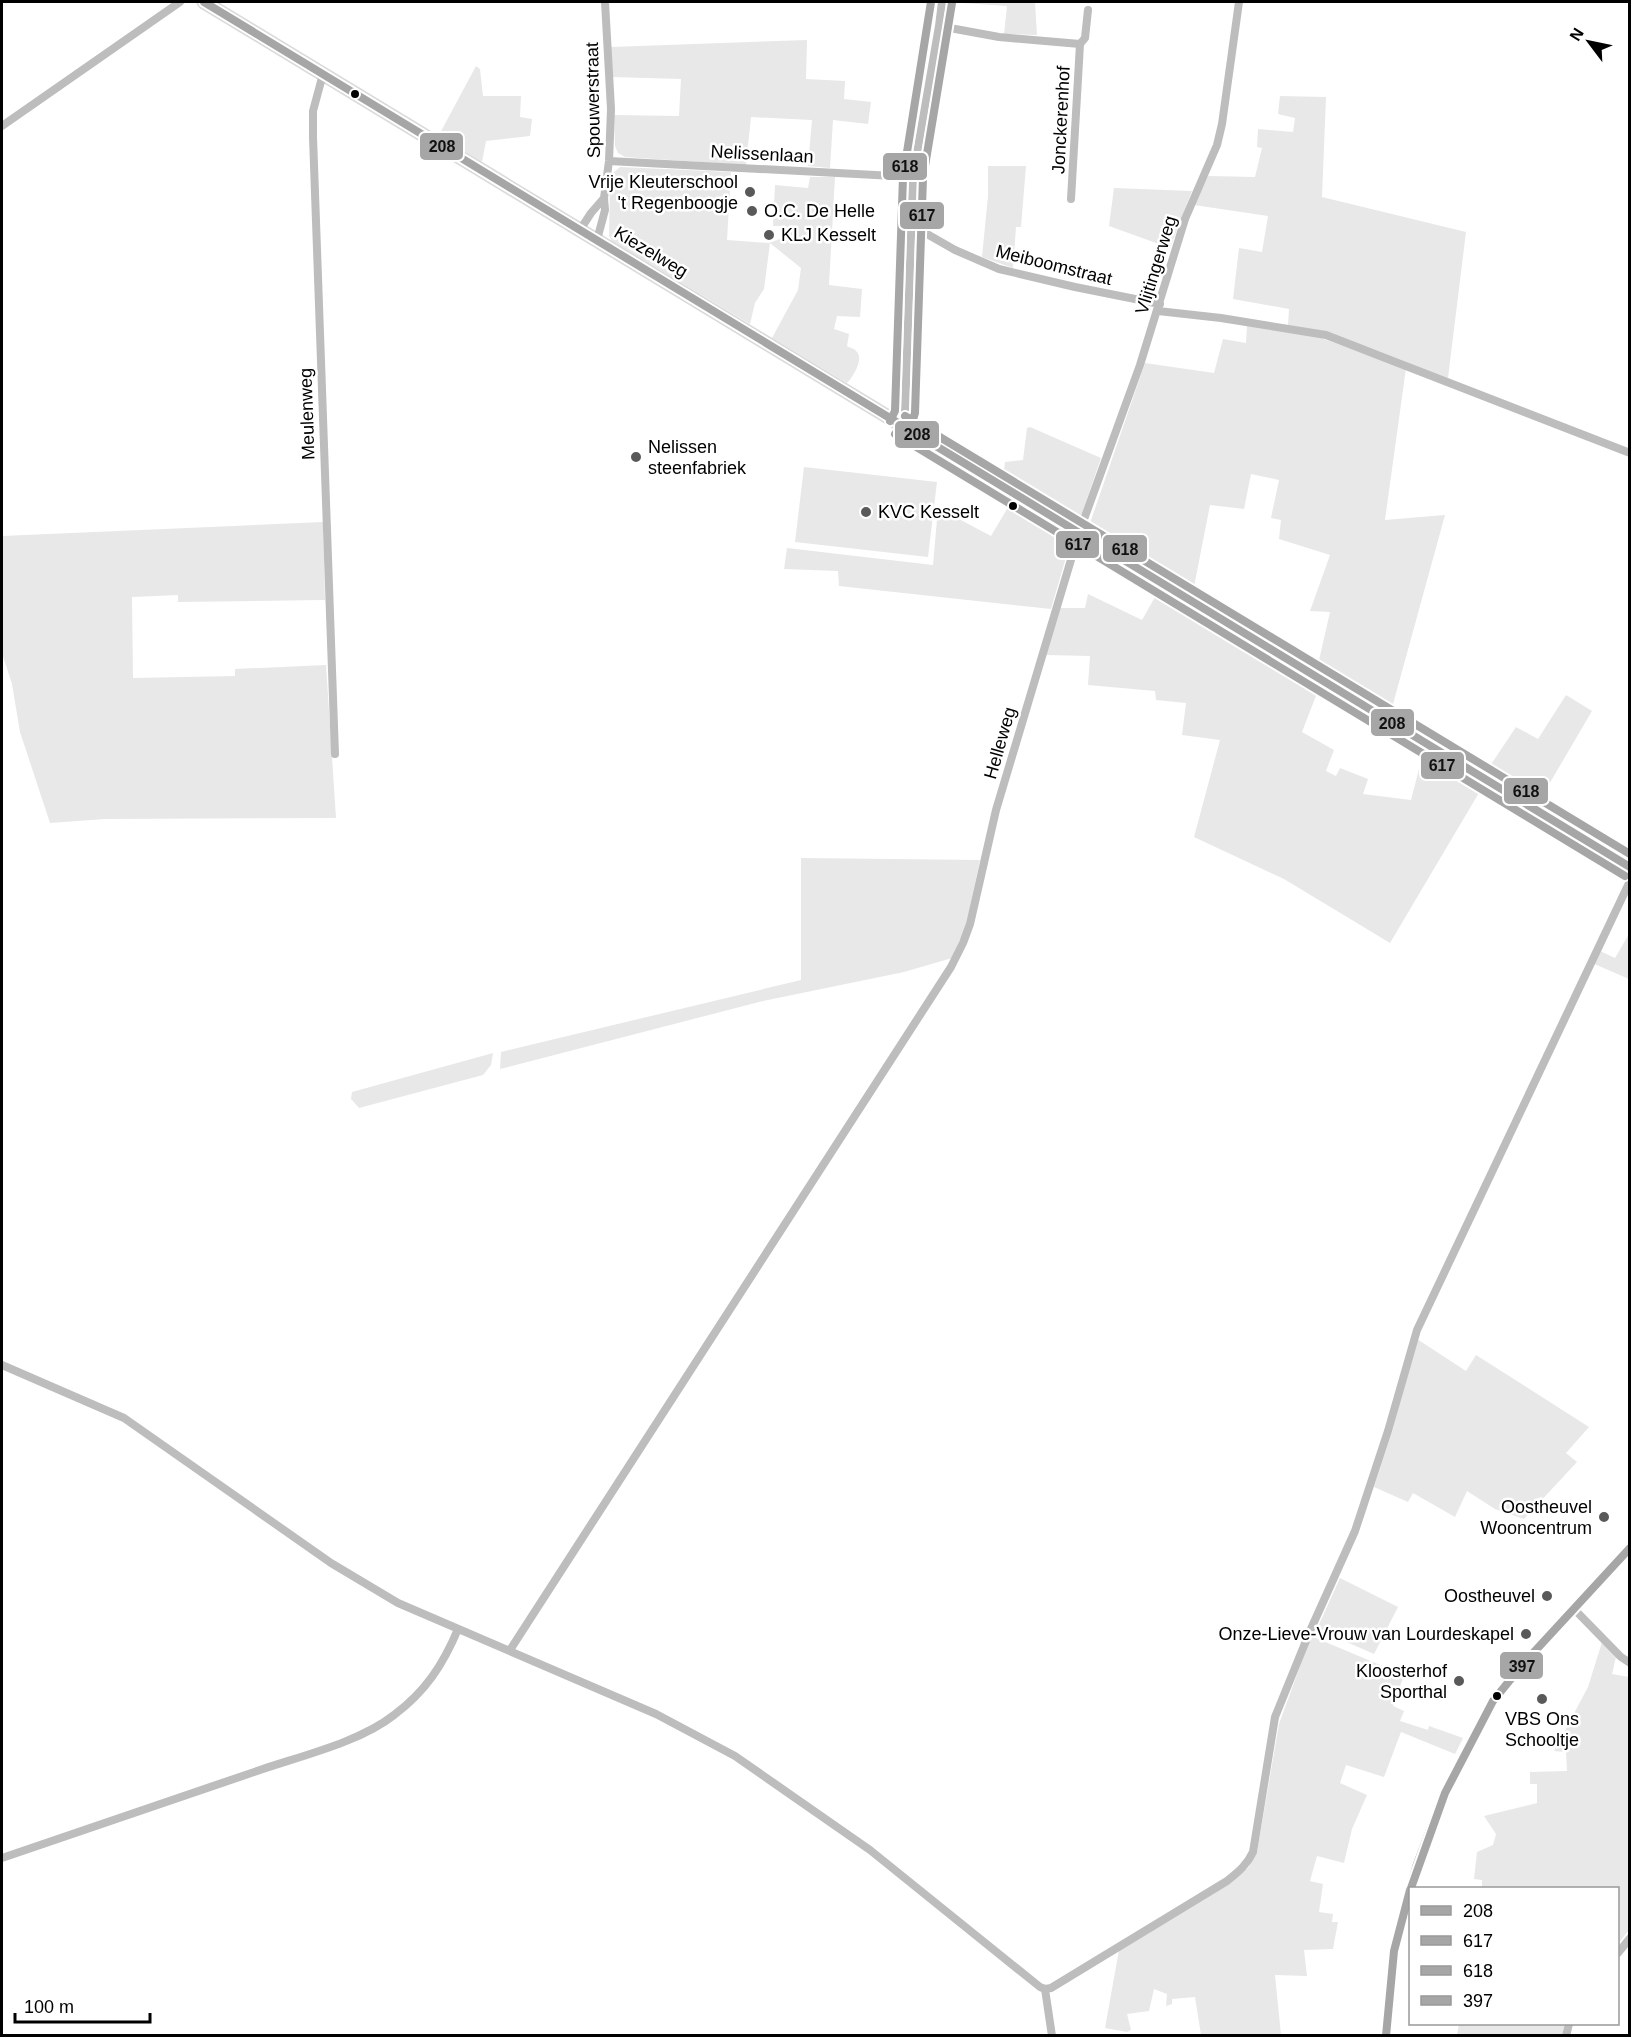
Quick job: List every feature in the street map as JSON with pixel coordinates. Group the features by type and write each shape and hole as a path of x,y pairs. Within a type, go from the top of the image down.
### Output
{"main road":[{"name":"Kiezelweg","path":"204,2 1629,867"}],"street":[{"path":"2,126 180,2"},
{"name":"Spouwerstraat","path":"597,240 605,210 604,198 609,162 611,109 606,2"},
{"path":"900,425 906,413 913,177 942,2"},
{"name":"Vlijtingerweg","path":"1079,533 1140,365 1185,219 1211,160 1222,124 1239,2"},
{"name":"Jonckerenhof","path":"1071,199 1080,44 1085,38 1088,10"},
{"name":"Jonckerenhof","path":"939,26 999,38 1080,44"},
{"name":"Meulenweg","path":"323,74 313,111 313,137 335,754"},
{"name":"Nelissenlaan","path":"609,162 913,177"},
{"path":"580,230 604,198"},
{"name":"Meiboomstraat","path":"913,226 955,250 999,269 1159,308 1326,335 1629,453"},
{"name":"Helleweg","path":"510,1650 954,962 970,924 996,810 1079,533"},
{"path":"1045,1989 1051,1988 1227,1881 1243,1869 1249,1860 1275,1717 1310,1631 1355,1531 1388,1431 1417,1330 1629,881"},
{"path":"2,1365 124,1418 361,1582 398,1603 656,1714 735,1756 870,1850 1045,1989 1053,2036"},
{"path":"1412,1887 1445,1793 1493,1701 1523,1664 1629,1546"},
{"path":"1574,1609 1621,1658 1629,1663"},
{"path":"2,1858 310,1753 374,1728 394,1716 432,1678 449,1651 458,1629"},
{"path":"1386,2036 1394,1951 1409,1896"},
{"path":"1619,1950 1629,1938"}],"shaded area":[{"path":"947,2 1035,2 1037,35 1004,34 1007,6"},
{"path":"807,40 806,79 845,81 844,99 871,102 868,124 833,120 830,168 808,166 812,120 751,117 746,165 625,157 618,153 615,146 614,115 679,116 681,79 612,77 611,47"},
{"path":"476,66 480,69 483,96 521,96 520,117 532,119 530,136 486,141 482,162 439,135"},
{"path":"1280,96 1326,97 1322,197 1466,232 1448,378 1349,341 1288,325 1289,309 1233,299 1239,248 1262,252 1268,216 1194,205 1208,176 1255,177 1262,148 1257,147 1258,129 1293,132 1295,118 1278,114"},
{"path":"988,166 1026,166 1021,227 1016,227 1013,268 982,257 988,196"},
{"path":"620,167 731,172 727,240 769,243 780,239 780,226 773,226 775,185 808,188 810,177 835,177 829,285 862,289 860,317 837,316 834,329 849,334 847,346 854,349 859,358 859,363 847,383 772,338 798,290 801,268 770,243 764,289 755,303 750,324 612,241 609,236 610,181 612,174"},
{"path":"1114,188 1192,191 1170,248 1109,226"},
{"path":"1247,325 1318,337 1406,368 1385,520 1445,515 1390,715 1317,669 1330,612 1310,611 1330,555 1279,539 1281,520 1271,518 1279,480 1251,474 1244,509 1210,505 1193,592 1088,529 1145,363 1214,373 1223,339 1246,343"},
{"path":"1030,427 1101,458 1080,519 1075,521 1003,478 1005,462 1023,460 1027,428"},
{"name":"KVC Kesselt","path":"804,467 937,482 928,557 795,542"},
{"path":"1010,504 1071,540 1051,609 839,586 838,571 784,569 787,548 933,565 938,508 991,536"},
{"path":"323,522 325,600 178,602 178,595 132,597 133,678 235,676 235,669 326,665 336,818 105,819 50,823 20,732 12,684 2,653 2,536"},
{"path":"1159,590 1319,688 1302,732 1334,750 1326,771 1336,776 1340,768 1368,779 1363,794 1411,800 1419,769 1428,754 1483,786 1390,943 1284,879 1194,837 1220,740 1182,735 1186,703 1156,700 1155,691 1088,685 1090,656 1046,655 1059,608 1085,608 1088,594 1142,620"},
{"path":"1566,695 1592,711 1538,803 1486,772 1516,727 1538,739"},
{"path":"801,858 980,860 965,929 952,958 904,972 763,1001 500,1069 501,1052 801,980"},
{"path":"1629,934 1629,979 1592,963 1598,950 1615,958"},
{"path":"493,1053 491,1065 483,1075 359,1108 351,1099 352,1092"},
{"path":"1417,1339 1466,1371 1476,1355 1589,1427 1566,1453 1577,1462 1524,1519 1495,1509 1467,1491 1455,1517 1413,1493 1408,1502 1374,1487 1393,1429"},
{"path":"1340,1578 1398,1607 1374,1654 1317,1629"},
{"path":"1311,1636 1404,1675 1393,1706 1404,1711 1400,1721 1428,1730 1429,1726 1463,1738 1455,1754 1401,1732 1384,1777 1346,1765 1340,1783 1367,1795 1352,1829 1344,1863 1317,1856 1310,1881 1323,1884 1319,1912 1333,1914 1332,1922 1338,1922 1333,1949 1304,1950 1307,1976 1275,1975 1281,2035 1201,2035 1195,1997 1172,1999 1172,2004 1166,2006 1167,1994 1154,1989 1149,2011 1127,2014 1131,2030 1127,2032 1105,2028 1119,1950 1229,1884 1248,1868 1257,1852 1279,1724"},
{"path":"1602,1642 1616,1657 1612,1674 1629,1677 1629,1930 1619,1943 1619,1887 1482,1887 1482,1880 1474,1879 1477,1852 1493,1845 1496,1834 1484,1816 1537,1803 1537,1784 1530,1784 1530,1772 1567,1771 1566,1752 1554,1751 1588,1687"},
{"path":"1459,2025 1565,2025 1562,2035 1457,2035"}],"transit line":[{"name":"208","path":"204,2 1630,867"},
{"name":"618","path":"890,421 895,411 903,177 931,2"},
{"name":"617","path":"910,429 915,413 923,178 952,3"},
{"name":"618","path":"905,416 1630,854"},
{"name":"617","path":"895,434 1625,876"},
{"name":"397","path":"1411,1887 1445,1793 1493,1701 1523,1664 1630,1548"},
{"name":"397","path":"1386,2036 1394,1951 1409,1894"}],"place":[{"name":"Vrije Kleuterschool 't Regenboogje","path":"750,192"},
{"name":"O.C. De Helle","path":"752,211"},
{"name":"KLJ Kesselt","path":"769,235"},
{"name":"Nelissen steenfabriek","path":"636,457"},
{"name":"KVC Kesselt","path":"866,512"},
{"name":"Oostheuvel Wooncentrum","path":"1604,1517"},
{"name":"Oostheuvel","path":"1547,1596"},
{"name":"Onze-Lieve-Vrouw van Lourdeskapel","path":"1526,1634"},
{"name":"Kloosterhof Sporthal","path":"1459,1681"},
{"name":"VBS Ons Schooltje","path":"1542,1699"}]}
